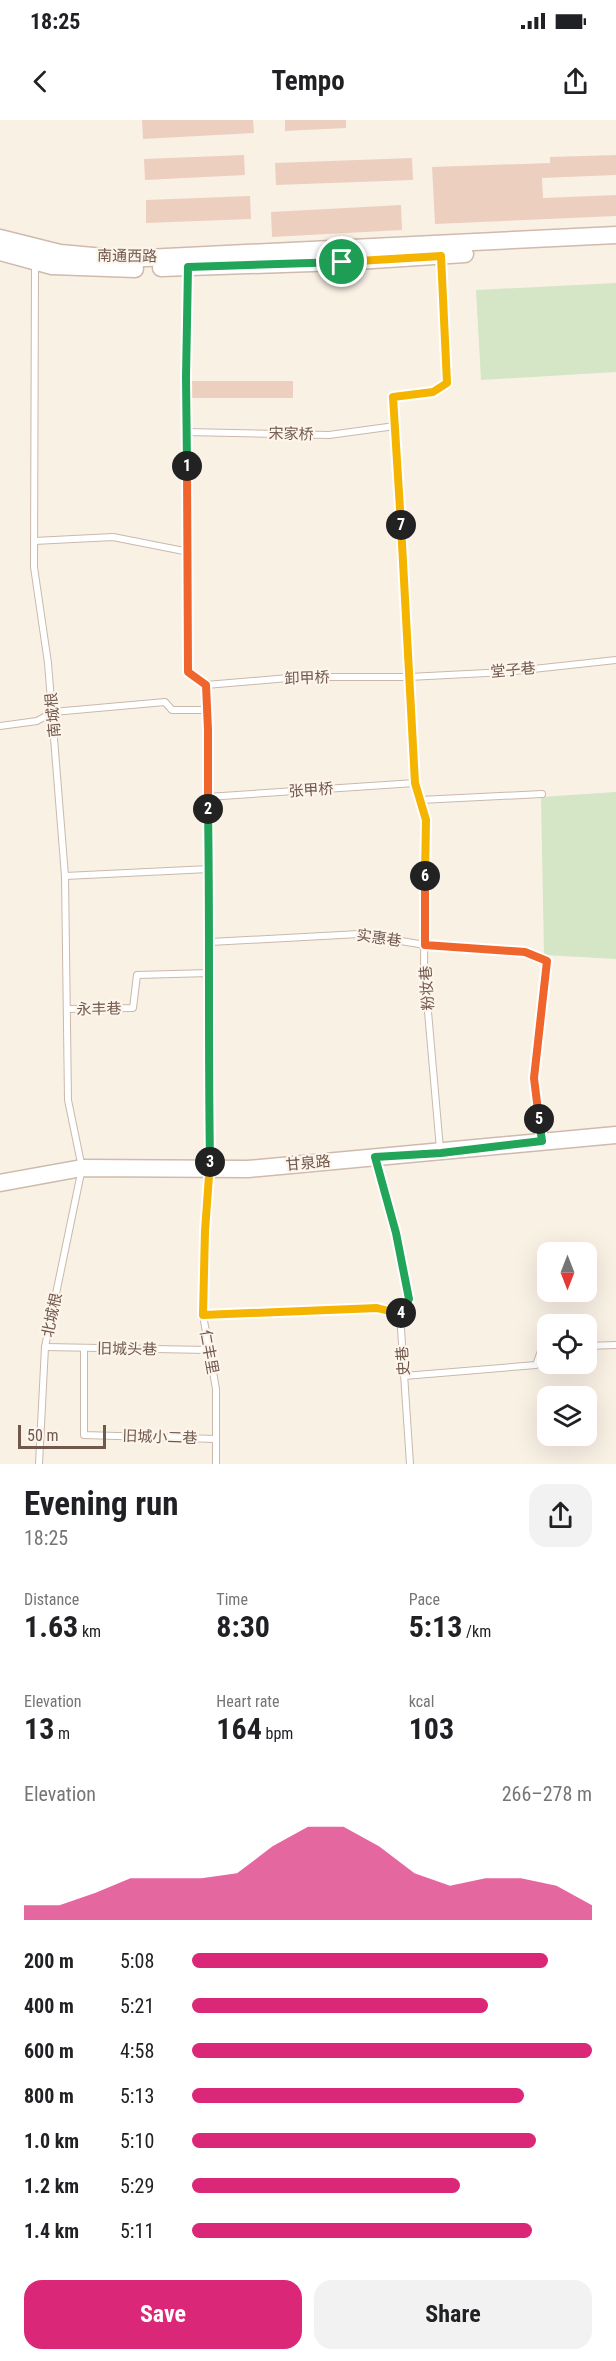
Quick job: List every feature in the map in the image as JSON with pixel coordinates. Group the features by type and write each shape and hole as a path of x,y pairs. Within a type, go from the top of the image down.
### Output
{"main road":[{"name":"南通西路","path":"0,238 60,253 126,259 616,235"},
{"name":"南通西路","path":"0,252 52,266 125,270 441,256 616,245"},
{"name":"甘泉路","path":"0,1183 82,1168 248,1169 441,1153 616,1135"}],"lane":[{"name":"粉妆巷","path":"441,256 447,383 433,392 393,397 415,783 426,820 424,966 441,1153"},
{"name":"南城根","path":"35,262 34,567 53,712 65,876 68,1100 82,1168"},
{"path":"188,267 186,432 189,552 188,672 206,685"},
{"name":"宋家桥","path":"186,432 329,435 395,426"},
{"path":"34,541 113,537 189,552"},
{"name":"堂子巷","path":"409,677 506,672 616,660"},
{"name":"卸甲桥","path":"206,685 300,677 409,677"},
{"name":"仁丰里","path":"206,685 210,942 208,1069 210,1168 205,1231 203,1315 216,1389 216,1464"},
{"path":"0,726 37,721 53,712 165,702 172,710 207,710"},
{"name":"张甲桥","path":"207,798 415,783"},
{"path":"420,800 543,794"},
{"path":"65,876 209,869"},
{"name":"实惠巷","path":"210,942 359,934 425,945 525,952 547,961 534,1078 542,1141"},
{"name":"永丰巷","path":"68,1009 133,1008 137,975 210,973"},
{"name":"史巷","path":"375,1157 396,1233 409,1299 400,1314 410,1464"},
{"name":"北城根","path":"39,1464 45,1347 82,1168"},
{"path":"203,1315 377,1308 400,1314"},
{"path":"597,1345 616,1344"},
{"name":"旧城头巷","path":"45,1347 209,1350"},
{"name":"旧城小二巷","path":"84,1348 84,1435 216,1439"},
{"path":"404,1376 536,1365 537,1362"}],"green space":[{"path":"616,283 616,372 481,380 476,290"},
{"path":"616,792 616,959 544,955 541,797"}],"building":[{"path":"142,120 253,120 254,133 143,139"},
{"path":"285,120 346,120 346,128 285,131"},
{"path":"244,155 245,175 145,180 144,159"},
{"path":"616,155 616,175 542,178 543,198 616,195 616,216 435,224 432,167 550,163 550,157"},
{"path":"412,158 413,180 276,185 275,163"},
{"path":"250,196 251,219 146,223 146,200"},
{"path":"401,205 402,230 272,237 271,212"},
{"path":"192,381 293,381 293,398 192,398"}],"route":[{"path":"441,256 447,383 433,392 393,397 415,783 426,820 425,945 525,952 547,961 534,1078 542,1141 441,1153 375,1157 396,1233 409,1299 400,1314 377,1308 203,1315 205,1231 210,1168 208,730 206,685 188,672 189,532 186,377 188,267 342,262 441,256"}]}
